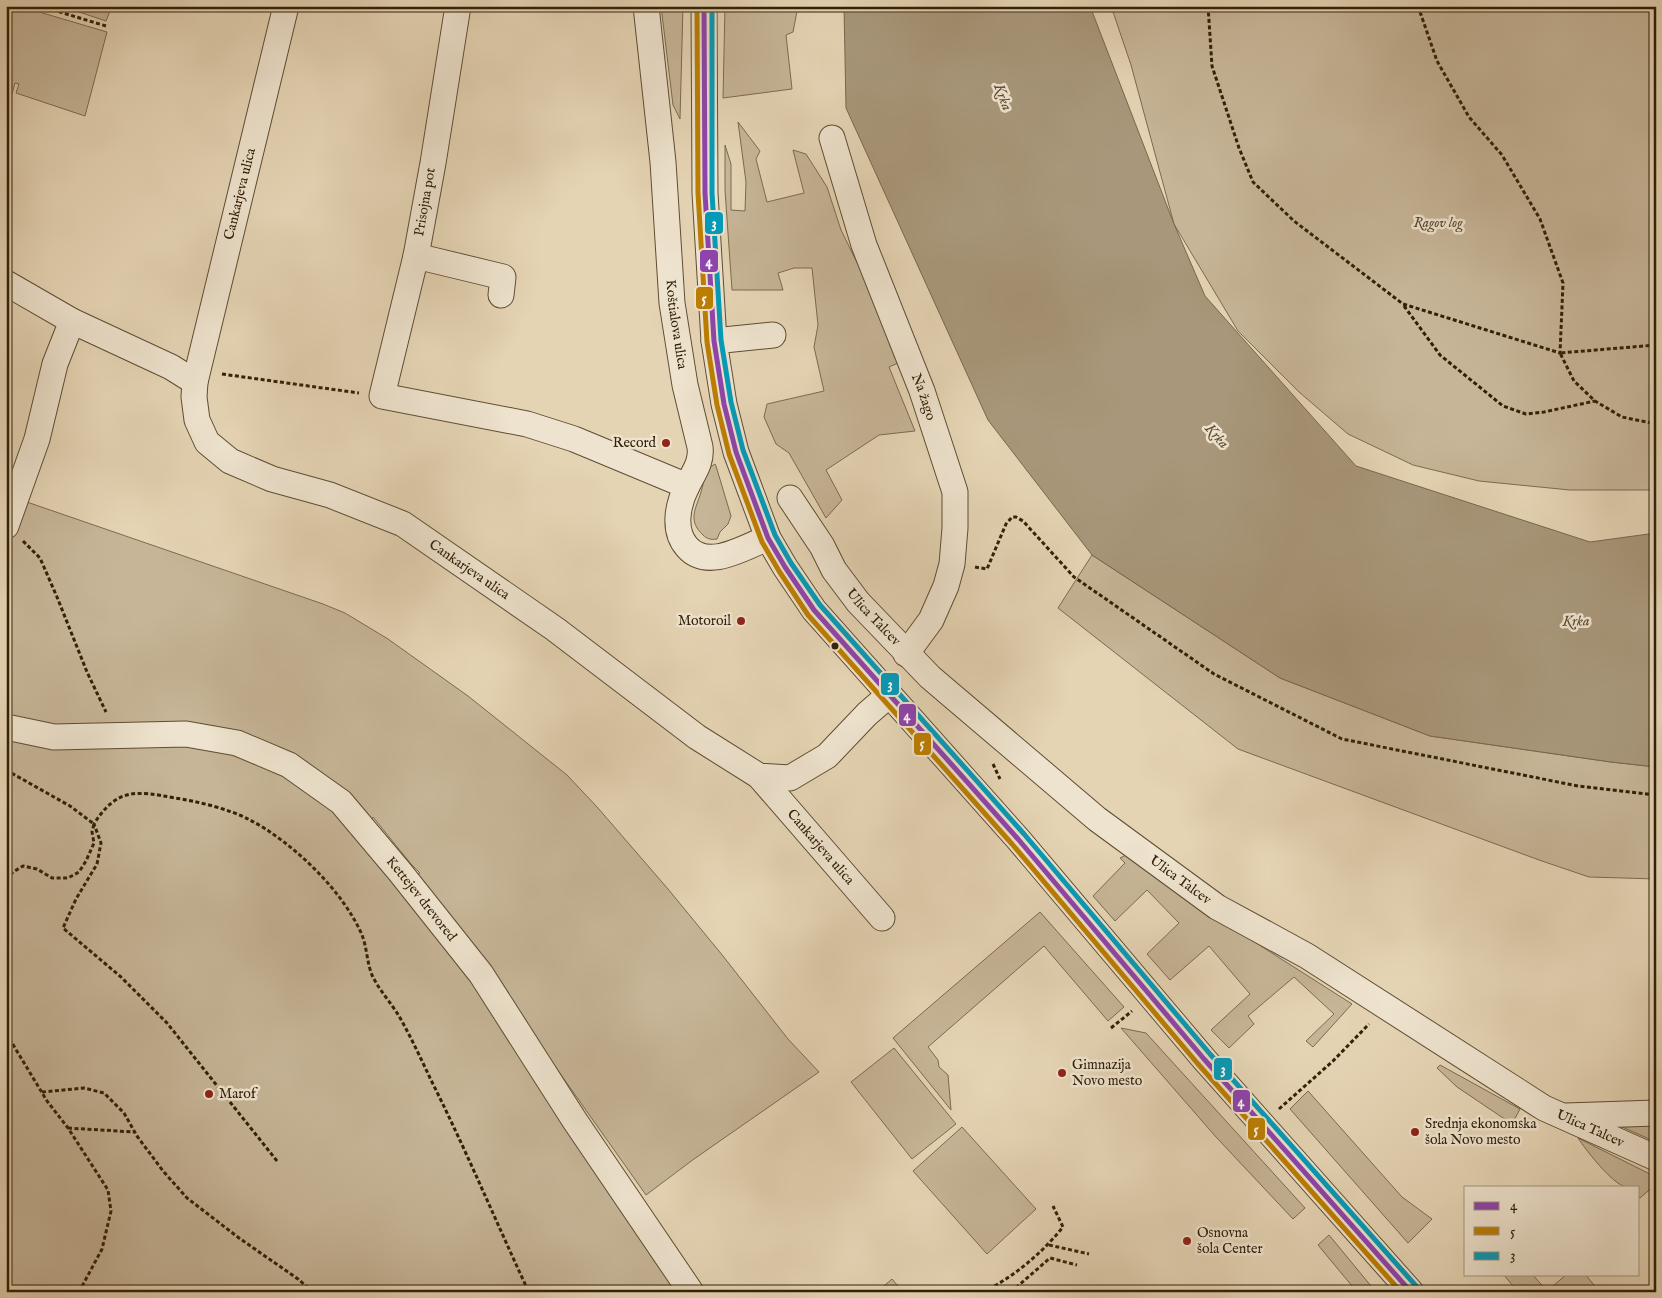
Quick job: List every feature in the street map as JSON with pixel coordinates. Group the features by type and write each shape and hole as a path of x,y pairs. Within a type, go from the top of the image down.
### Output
{"street":[{"name":"Cankarjeva ulica","path":"286,6 196,377 194,397 196,420 207,442 230,461 272,479 330,495 403,524 555,629 697,737 759,776 882,918"},
{"name":"Prisojna pot","path":"382,396 416,256 458,6"},
{"name":"Koštialova ulica","path":"646,6 663,162 672,303 685,385 701,456 682,498 678,514 678,531 682,541 691,551 704,558 717,557 768,538"},
{"path":"704,6 705,193 714,342 724,404 736,452 768,538 814,610 1018,839 1204,1058 1411,1292"},
{"name":"Na žago","path":"832,138 864,244 922,391 954,492 955,528 952,564 946,586 930,620 906,654"},
{"path":"416,256 503,277 501,295"},
{"path":"8,285 72,321 196,377"},
{"path":"7,525 37,439 55,364 72,321"},
{"path":"714,342 773,335"},
{"path":"382,396 527,424 574,440 687,486"},
{"name":"Ulica Talcev","path":"790,498 822,546 834,570 858,602 906,654 930,677 1097,819 1217,907 1307,956 1544,1108 1656,1158"},
{"name":"Cankarjeva ulica","path":"759,776 790,778 827,756 889,695"},
{"name":"Kettejev drevored","path":"6,727 54,737 186,734 237,744 289,765 341,802 400,872 481,974 575,1120 691,1292"},
{"path":"1561,1116 1656,1113"}],"path":[{"path":"40,6 106,26"},
{"path":"1208,6 1212,66 1239,148 1254,182 1294,221 1403,304 1440,355 1504,406 1526,414 1595,401"},
{"path":"1418,6 1437,61 1469,117 1502,155 1540,219 1563,283 1560,353 1574,380 1595,401 1622,417 1656,424"},
{"path":"1403,304 1560,353 1656,345"},
{"path":"196,377 223,374 382,396"},
{"path":"952,564 987,570 1006,524 1012,517 1016,517 1023,521 1074,577 1214,674 1342,739 1578,786 1656,794"},
{"path":"7,525 40,558 87,672 117,735"},
{"path":"6,770 70,806 94,824 101,843 96,864 76,899 63,928 122,977 167,1022 277,1161"},
{"path":"6,880 22,866 37,869 52,878 68,878 79,872 94,843 92,832 102,810 114,800 126,794 154,794 196,801 247,818 287,843 340,897 362,935 372,975 399,1017 436,1089 462,1142 494,1218 530,1292"},
{"path":"1276,1111 1333,1061 1386,1008"},
{"path":"1111,1028 1133,1010"},
{"path":"6,1033 42,1092 108,1190 111,1211 102,1249 79,1292"},
{"path":"42,1092 84,1088 104,1094 124,1114 163,1171 187,1198 313,1292"},
{"path":"68,1128 135,1132"},
{"path":"983,1292 1002,1283 1048,1245 1063,1226 1053,1206"},
{"path":"1048,1245 1089,1254"},
{"path":"1011,1292 1050,1258 1078,1265"}],"green space":[{"path":"6,6 19,6 107,32 85,116 16,93 19,84 15,83 12,94 6,92"},
{"path":"61,6 112,6 106,21"},
{"path":"661,6 683,6 680,119 673,105"},
{"path":"725,6 798,6 793,32 786,35 792,89 723,98"},
{"name":"Ragov log","path":"1111,6 1656,6 1656,490 1570,490 1479,481 1413,465 1348,434 1299,392 1238,331 1174,224 1131,65"},
{"path":"738,122 760,151 756,159 767,202 804,193 793,150 806,154 827,187 841,230 905,360 889,367 915,431 879,435 826,470 842,500 826,518 789,453 776,444 764,417 767,404 824,391 814,347 818,325 812,268 794,268 778,273 783,290 732,290 725,190 725,145 731,164 731,210 745,211 746,182"},
{"path":"715,464 731,516 728,524 720,532 717,539 709,539 698,530 694,514 705,476"},
{"path":"24,501 345,613 388,639 468,696 567,775 598,808 668,889 788,1039 819,1072 694,1159 646,1195 525,1024 679,1292 6,1292 6,534","holes":["373,817 420,873 393,881 368,830"]},
{"path":"1092,555 1280,678 1430,736 1656,767 1656,879 1589,877 1238,749 1058,608"},
{"path":"1128,854 1187,899 1352,1004 1313,1047 1306,1041 1334,1014 1294,977 1248,1016 1254,1024 1229,1048 1211,1030 1250,994 1209,946 1170,980 1147,954 1179,923 1147,890 1115,921 1093,896 1125,863 1120,858"},
{"path":"1040,912 1124,1007 1108,1021 1044,946 928,1047 938,1060 939,1067 948,1075 951,1110 893,1038"},
{"path":"1121,1028 1146,1033 1305,1208 1293,1219 1216,1137"},
{"path":"894,1048 956,1124 912,1159 851,1082"},
{"path":"1440,1065 1520,1109 1512,1124 1457,1087 1437,1068"},
{"path":"1308,1091 1402,1197 1432,1219 1408,1243 1290,1109"},
{"path":"1613,1123 1656,1123 1656,1142"},
{"path":"962,1127 1036,1209 987,1254 913,1171"},
{"path":"1578,1138 1656,1177 1656,1184 1640,1198 1640,1186 1620,1185 1600,1166"},
{"path":"1329,1235 1376,1292 1357,1292 1318,1245"},
{"path":"1505,1276 1534,1276 1547,1291 1565,1276 1587,1276 1598,1290 1598,1292 1518,1292"},
{"path":"892,1279 903,1292 877,1292"}],"water":[{"name":"Krka","path":"844,6 1090,6 1174,224 1205,296 1356,466 1590,542 1656,533 1656,767 1430,736 1280,678 1092,555 988,420 846,108"}],"transit line":[{"name":"5","path":"697,6 698,193 707,342 717,405 729,454 762,542 808,615 1012,844 1198,1064 1401,1292"},
{"name":"4","path":"704,6 705,193 714,341 724,404 736,452 768,538 814,610 1018,839 1204,1059 1411,1292"},
{"name":"3","path":"712,6 712,193 721,340 731,402 743,450 775,535 791,563 820,605 1024,834 1210,1054 1417,1287"}],"place":[{"name":"Record","path":"666,443"},
{"name":"Motoroil","path":"741,621"},
{"name":"Gimnazija Novo mesto","path":"1062,1073"},
{"name":"Marof","path":"209,1094"},
{"name":"Srednja ekonomska šola Novo mesto","path":"1415,1132"},
{"name":"Osnovna šola Center","path":"1187,1241"}]}
